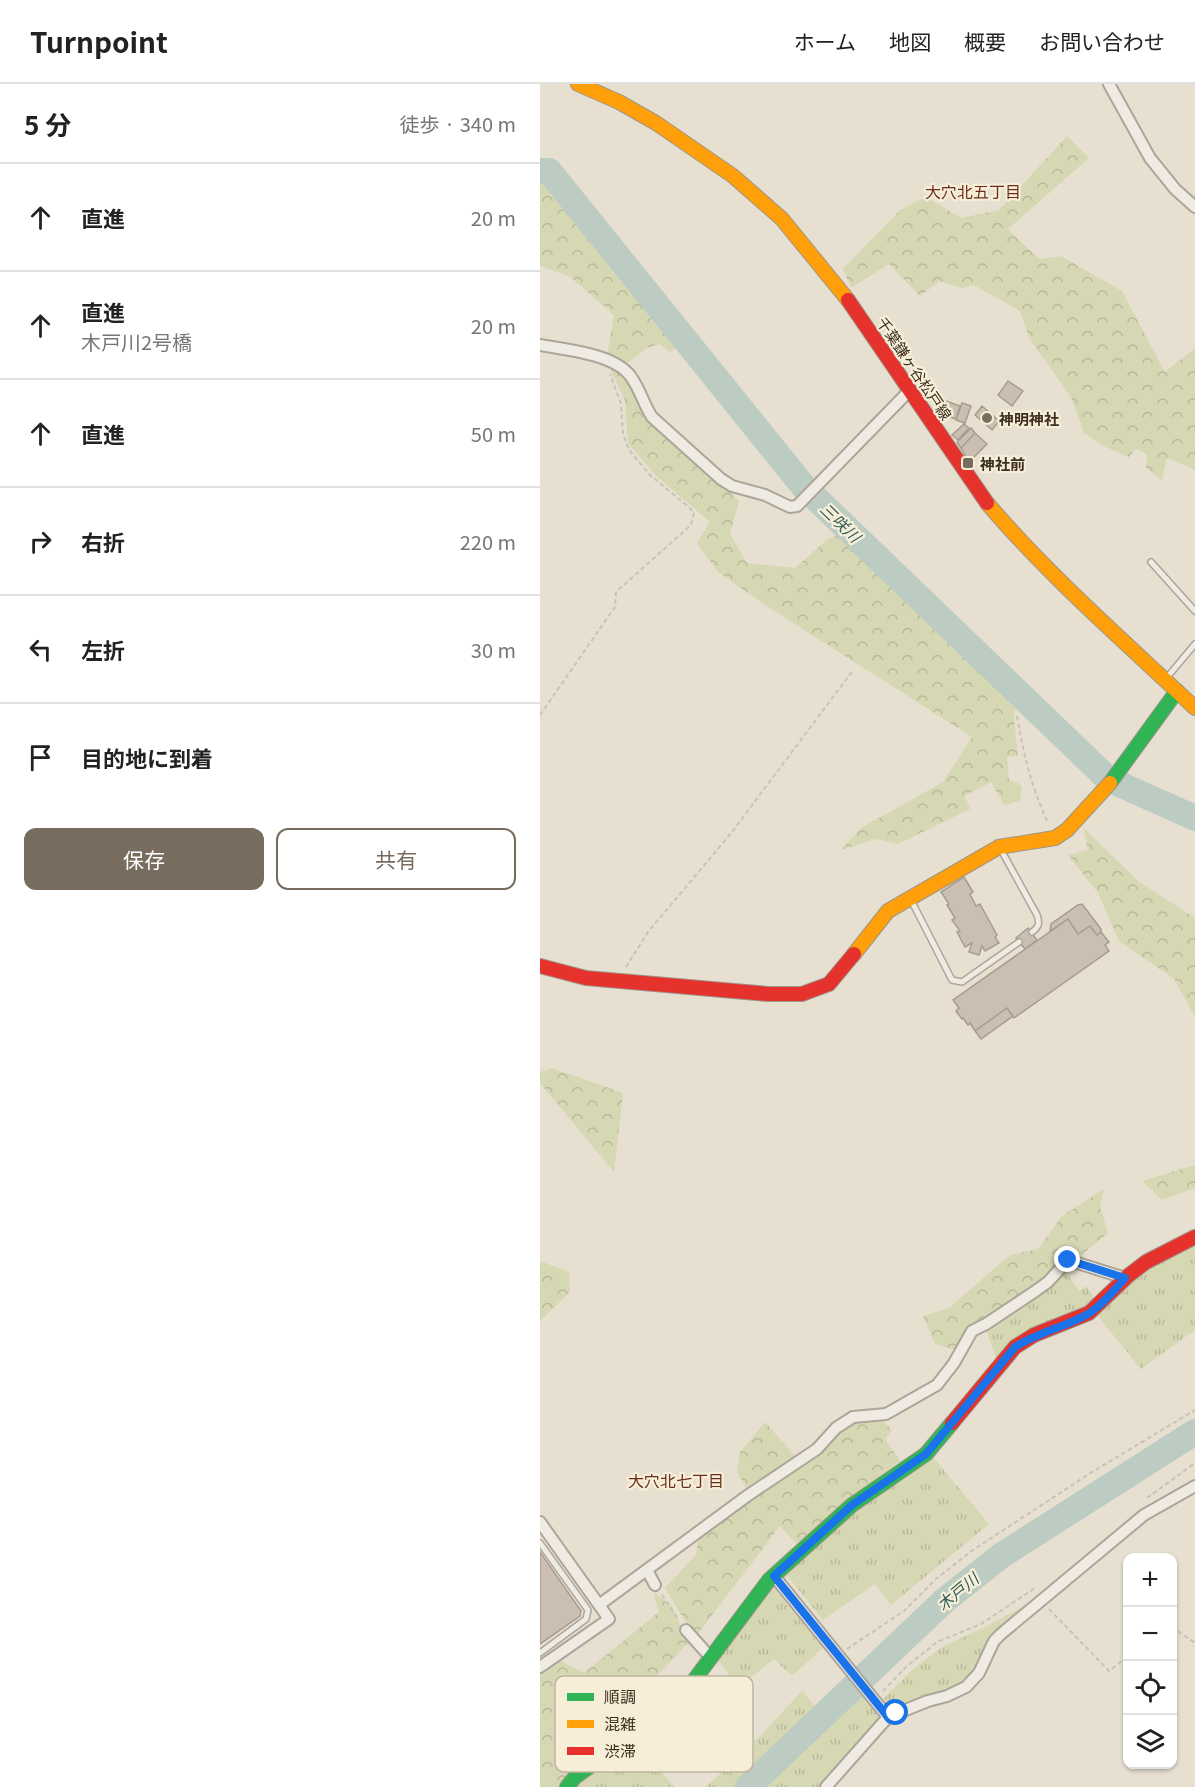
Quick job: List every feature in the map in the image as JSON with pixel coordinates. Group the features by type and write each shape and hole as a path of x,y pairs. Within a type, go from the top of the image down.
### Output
{"street":[{"name":"千葉鎌ヶ谷松戸線","path":"578,84 619,102 656,123 733,176 797,236 846,297 987,502 1010,530 1053,574 1195,708"},
{"path":"1109,84 1150,158 1175,189 1195,207"},
{"path":"540,345 604,358 624,368 633,379 652,417 721,479 732,486 765,495 790,507 797,506 910,390"},
{"path":"540,966 586,978 768,994 802,994 829,984 888,911 999,847 1054,838 1067,830 1108,785 1177,692"},
{"path":"697,1676 774,1576 852,1505 926,1454 1015,1347 1034,1335 1089,1313 1125,1278 1146,1262 1184,1241 1195,1238"},
{"path":"599,1605 747,1496 817,1449 836,1428 853,1417 886,1414 937,1386 954,1363 972,1331 1048,1282 1068,1260 1125,1278"},
{"path":"826,1787 888,1717 966,1687 979,1673 994,1641 1001,1634 1144,1515 1195,1486"},
{"path":"540,1522 609,1619 540,1667"},
{"path":"647,1570 655,1585"},
{"path":"774,1576 888,1717"},
{"path":"686,1630 711,1658"},
{"path":"567,1787 582,1772"}],"lane":[{"path":"1151,561 1195,611"},
{"path":"1169,675 1195,644"},
{"path":"999,847 1037,915 1039,924 1032,932"},
{"path":"910,898 952,980 956,982 962,982 1019,942"},
{"path":"540,1543 588,1610 586,1619 540,1653"}],"path":[{"path":"540,715 615,607 616,592 691,525 693,520 694,513 690,508 650,475 629,450 623,434 621,404 604,358"},
{"path":"618,980 648,932 732,832 854,669"},
{"path":"1017,716 1025,762 1036,797 1054,838"},
{"path":"841,1659 904,1611 936,1579 973,1550 1089,1474 1195,1410"},
{"path":"1141,1503 1195,1463"},
{"path":"655,1585 686,1630"},
{"path":"873,1698 937,1642 981,1624 1035,1588"},
{"path":"1041,1600 1109,1671 1123,1660"},
{"path":"1177,1630 1195,1642"}],"green space":[{"path":"1067,136 1089,158 1008,229 1039,259 1061,256 1122,291 1165,372 1195,348 1195,470 1167,458 1162,480 1146,468 1147,454 1136,449 1129,457 1101,445 1084,433 1071,397 1029,338 1020,311 974,285 962,288 940,281 920,296 889,264 851,288 843,269 900,210 926,197 961,218 999,210"},
{"path":"540,176 681,343 670,353 660,344 647,348 626,364 607,356 614,315 569,276 540,266"},
{"path":"608,364 623,371 643,407 739,501 730,534 747,563 795,568 829,538 847,533 1016,700 1014,717 1018,756 1007,757 1009,780 1022,787 1020,801 1004,805 991,782 965,796 970,809 898,844 877,839 841,850 861,828 943,782 972,737 765,605 718,572 697,543 710,522 653,473 628,443 625,401"},
{"path":"1083,827 1138,881 1195,918 1195,1017 1174,979 1119,941 1098,893 1068,855 1088,850"},
{"path":"552,1068 623,1093 614,1172 540,1083 540,1072"},
{"path":"1195,1165 1195,1188 1162,1200 1142,1181"},
{"path":"1104,1189 1100,1206 1108,1233 1079,1257 1064,1254 1044,1281 985,1319 970,1323 958,1351 935,1344 923,1316 949,1308 1010,1255 1038,1249 1062,1216"},
{"path":"1195,1245 1195,1330 1141,1369 1097,1315 1151,1265"},
{"path":"540,1261 569,1272 570,1292 540,1321"},
{"path":"1064,1269 1079,1291 1086,1286 1096,1301 996,1358 985,1328"},
{"path":"880,1418 892,1430 885,1439 900,1461 847,1500 797,1544 780,1526 697,1635 688,1626 665,1588 696,1555 699,1535 753,1499 737,1472 740,1452 765,1422 796,1457 817,1449 854,1421"},
{"path":"932,1456 989,1524 891,1605 875,1584 823,1620 785,1573 855,1508"},
{"path":"771,1584 823,1648 792,1676 774,1659 753,1676 729,1676 716,1657"},
{"path":"653,1591 672,1607 688,1643 657,1676 555,1676 555,1772 579,1772 560,1787 540,1787 540,1671 557,1659 584,1673 659,1612"},
{"path":"1042,1596 1005,1623 992,1637 976,1667 963,1682 946,1691 890,1709 882,1700 911,1671 940,1648"},
{"path":"857,1688 878,1715 879,1721 820,1787 754,1787"},
{"path":"802,1691 820,1712 742,1787 706,1787 722,1772 753,1772 753,1743"},
{"path":"594,1772 662,1772 674,1787 573,1787"}],"building":[{"path":"1008,381 1023,391 1012,406 998,395"},
{"path":"946,401 960,406 956,419 942,415"},
{"path":"962,403 971,406 965,423 956,420"},
{"name":"神明神社","path":"982,406 999,421 992,430 975,415"},
{"path":"964,424 969,428 958,440 952,435"},
{"path":"971,428 975,433 961,448 957,442"},
{"path":"975,433 987,444 969,462 961,448"},
{"path":"964,877 973,892 970,894 976,906 980,904 999,943 985,951 982,946 979,955 969,952 972,943 965,947 957,932 960,931 952,920 955,918 947,905 949,904 941,892"},
{"path":"1082,904 1101,932 1097,935 1090,926 1078,934 1068,919 1050,931 1051,924"},
{"path":"1068,919 1078,934 1090,926 1097,935 1101,932 1109,942 1105,945 1109,951 1014,1018 1007,1008 975,1031 970,1023 968,1025 962,1019 956,1011 959,1008 953,1000"},
{"path":"1028,928 1037,940 1025,949 1016,938"},
{"path":"1007,1008 1013,1016 981,1039 975,1031"},
{"path":"540,1552 581,1611 580,1616 540,1644"}],"waterway":[{"name":"三咲川","path":"540,171 549,171 804,487 1108,779 1195,818"},
{"name":"木戸川","path":"748,1787 945,1600 1002,1555 1195,1432"}],"traffic: fast":[{"path":"1110,783 1177,691"},
{"path":"697,1676 769,1580 852,1505 926,1454 952,1423"},
{"path":"567,1787 582,1772"}],"traffic: slow":[{"path":"578,84 619,102 656,123 733,176 782,219 848,300"},
{"path":"987,503 1062,583 1195,708"},
{"path":"854,954 888,911 999,847 1055,838 1067,830 1110,783"}],"traffic: jam":[{"path":"848,300 987,503"},
{"path":"540,966 586,978 768,994 802,994 829,984 854,954"},
{"path":"952,1423 1015,1347 1034,1335 1089,1313 1146,1262 1195,1237"}],"place":[{"name":"神明神社","path":"987,418"},
{"name":"神社前","path":"968,463"}],"district":[{"name":"大穴北五丁目","path":"973,191"},
{"name":"大穴北七丁目","path":"676,1480"}],"route":[{"path":"896,1713 888,1717 774,1576 852,1505 926,1454 1015,1347 1034,1335 1089,1313 1125,1278 1068,1260"}]}
